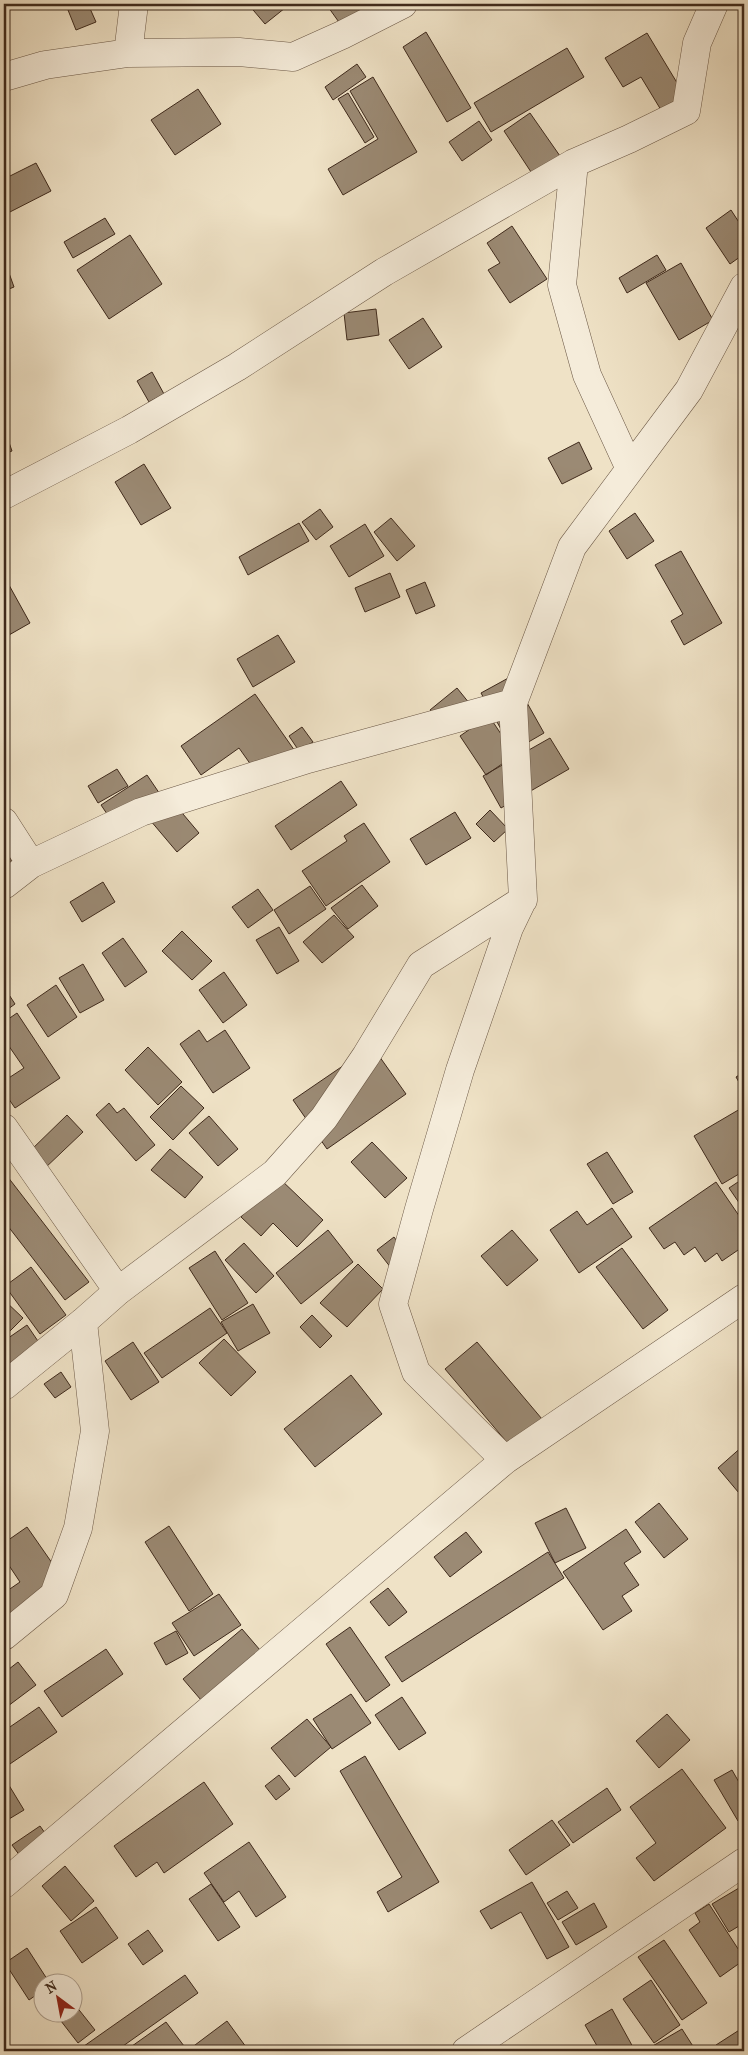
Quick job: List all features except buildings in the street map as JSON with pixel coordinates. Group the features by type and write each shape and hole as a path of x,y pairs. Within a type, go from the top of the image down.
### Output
{"street":[{"path":"128,53 134,4"},
{"path":"5,71 128,53 239,52 292,58 403,4"},
{"path":"4,495 129,430 237,367 384,272 574,163 630,139 686,110 697,43 714,4"},
{"path":"574,163 562,285 586,375 630,469"},
{"path":"505,1460 416,1372 393,1304 460,1070 509,928 523,899 513,703 572,547 689,390 744,287"},
{"path":"4,885 30,864 141,812 308,759 513,703"},
{"path":"4,822 30,864"},
{"path":"4,1386 84,1322 118,1291 275,1174 324,1118 366,1056 421,964 523,899"},
{"path":"6,1138 118,1291"},
{"path":"4,1884 505,1460 744,1298"},
{"path":"4,1636 54,1595 78,1528 95,1431 84,1322"},
{"path":"466,2051 744,1862"}]}
